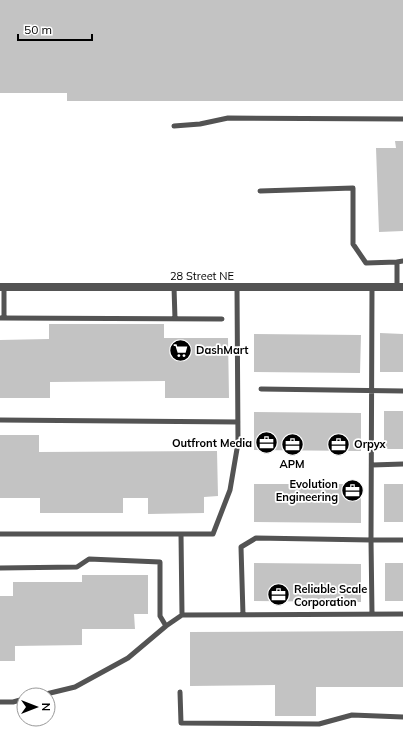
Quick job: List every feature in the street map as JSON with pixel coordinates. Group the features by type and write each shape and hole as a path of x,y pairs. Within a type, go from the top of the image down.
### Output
{"street":[{"name":"28 Street NE","path":"2,287 400,287"}],"lane":[{"path":"174,126 200,124 228,118 403,119"},
{"path":"260,191 353,188 353,244 366,263 400,262 400,287"},
{"path":"2,287 2,318 222,319"},
{"path":"174,287 175,319"},
{"path":"0,534 213,534 230,490 238,443 237,287"},
{"path":"372,287 372,614"},
{"path":"261,389 403,390"},
{"path":"0,420 238,422"},
{"path":"372,465 403,464"},
{"path":"181,534 182,615"},
{"path":"243,615 241,547 256,538 403,540"},
{"path":"0,568 77,566 89,559 160,562 160,616 166,626"},
{"path":"56,692 75,687 128,658 166,626 182,615 403,614"},
{"path":"180,692 181,722 319,724 352,715 403,717"},
{"path":"0,702 16,701"}],"building":[{"path":"0,0 403,0 403,101 67,101 67,93 0,93"},
{"path":"395,141 403,141 403,231 379,232 376,148 396,148"},
{"path":"49,324 164,324 164,338 228,338 229,398 165,398 165,381 50,382 50,398 0,398 0,340 49,339"},
{"path":"380,333 403,334 403,372 380,372"},
{"path":"254,334 361,335 360,373 254,372"},
{"path":"384,411 403,411 403,449 384,449"},
{"path":"254,412 361,413 361,451 254,450"},
{"path":"0,435 39,435 39,452 217,451 218,496 204,497 204,513 148,514 148,498 123,498 123,513 40,513 40,498 0,498"},
{"path":"254,484 361,484 361,523 254,522"},
{"path":"384,484 403,484 403,522 384,522"},
{"path":"254,563 361,564 361,602 254,601"},
{"path":"385,563 403,563 403,601 385,601"},
{"path":"82,575 148,575 148,614 134,614 135,629 82,629 82,645 15,646 15,661 0,661 0,596 13,596 13,582 82,582"},
{"path":"403,631 403,687 316,687 316,716 275,716 275,685 190,686 190,632"}],"place":[{"name":"DashMart","path":"180,350"},
{"name":"Outfront Media","path":"267,443"},
{"name":"APM","path":"292,444"},
{"name":"Orpyx","path":"339,444"},
{"name":"Evolution Engineering","path":"353,490"},
{"name":"Reliable Scale Corporation","path":"278,595"}]}
